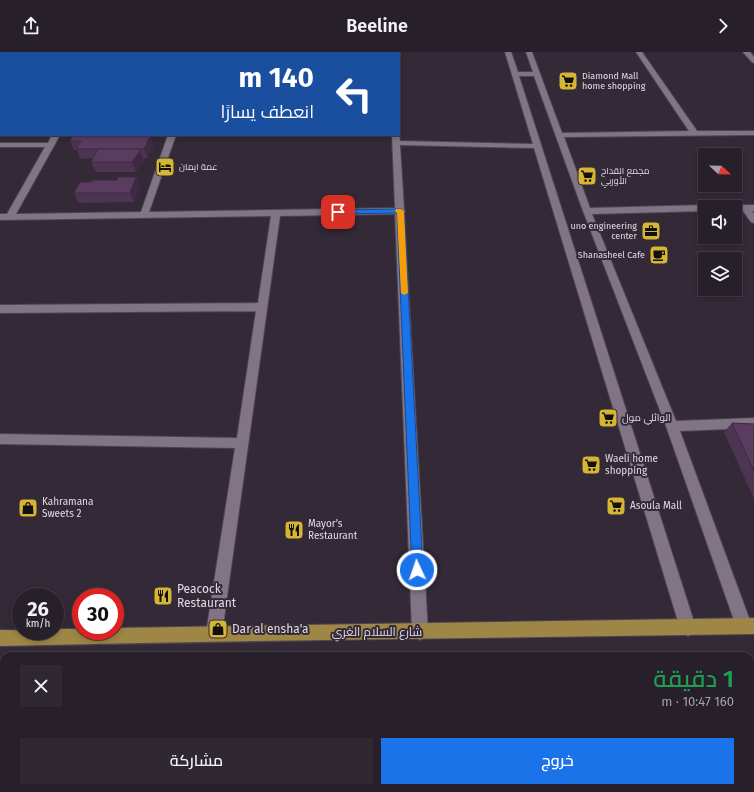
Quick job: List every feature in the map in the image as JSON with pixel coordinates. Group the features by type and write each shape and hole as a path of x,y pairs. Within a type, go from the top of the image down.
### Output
{"main road":[{"name":"شارع السلام الغري","path":"0,638 214,633 420,632 749,626"}],"street":[{"path":"508,52 516,74 536,146 688,628"},
{"path":"529,52 587,211 749,626"},
{"path":"639,52 695,134"},
{"path":"746,52 754,61"},
{"path":"516,74 538,74"},
{"path":"560,135 754,133"},
{"path":"10,217 55,136"},
{"path":"144,215 172,136"},
{"path":"420,632 397,139 536,146"},
{"path":"0,145 50,145"},
{"path":"587,211 698,208"},
{"path":"750,208 754,220"},
{"path":"0,217 401,211"},
{"path":"214,633 276,213"},
{"path":"0,309 262,307"},
{"path":"672,426 754,423"},
{"path":"0,439 241,443"}],"building":[{"path":"72,136 150,136 144,149 76,149 81,141 70,141"},
{"path":"98,149 139,149 140,151 132,162 91,162"},
{"path":"118,177 136,177 130,193 74,193 80,182 91,182 92,180 117,180"},
{"path":"732,423 754,424 754,471"}],"slow traffic":[{"path":"398,211 401,211 404,293"}],"place":[{"name":"Diamond Mall home shopping","path":"568,81"},
{"name":"عمة ايمان","path":"165,167"},
{"name":"مجمع القداح الأوربي","path":"587,176"},
{"name":"uno engineering center","path":"651,231"},
{"name":"Shanasheel Cafe","path":"659,255"},
{"name":"الوائلي مول","path":"608,418"},
{"name":"Waeli home shopping","path":"591,465"},
{"name":"Asoula Mall","path":"616,506"},
{"name":"Kahramana Sweets 2","path":"28,508"},
{"name":"Mayor's Restaurant","path":"294,530"},
{"name":"Peacock Restaurant","path":"163,596"},
{"name":"Dar al ensha'a","path":"218,629"}],"route":[{"path":"338,212 401,211 417,570"}]}
